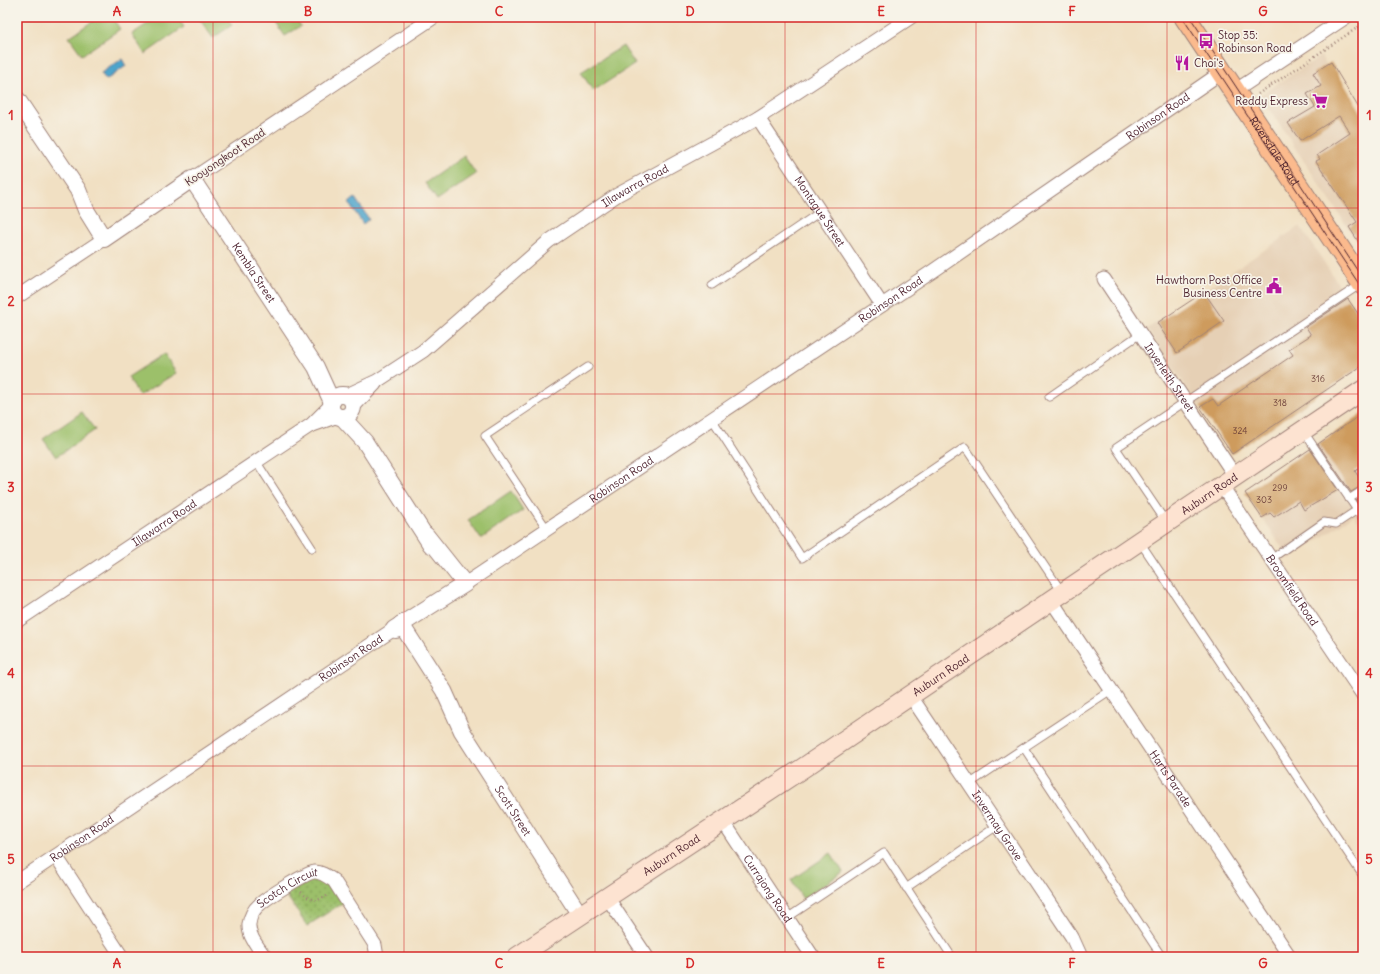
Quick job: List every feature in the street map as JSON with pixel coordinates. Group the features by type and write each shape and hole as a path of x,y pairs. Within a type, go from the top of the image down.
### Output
{"main road":[{"name":"Riversdale Road","path":"1185,17 1363,284"},
{"name":"Auburn Road","path":"517,957 723,821 1363,390"}],"street":[{"name":"Kooyongkoot Road","path":"17,297 434,17"},
{"name":"Illawarra Road","path":"17,621 423,351 549,241 618,196 758,118 911,17"},
{"path":"1235,91 1346,17"},
{"name":"Robinson Road","path":"17,882 398,626 460,587 882,305 1222,72"},
{"path":"17,99 78,190 86,210 109,236"},
{"name":"Montague Street","path":"758,118 882,305"},
{"name":"Kembla Street","path":"192,179 460,587"},
{"name":"Inverleith Street","path":"1104,279 1185,402 1228,480"},
{"name":"Broomfield Road","path":"1228,480 1271,559 1363,695"},
{"name":"Harts Parade","path":"1057,596 1111,690 1290,957"},
{"name":"Scott Street","path":"398,626 439,695 449,705 462,732 580,915"},
{"name":"Invermay Grove","path":"910,695 1072,937 1081,957"},
{"name":"Currajong Road","path":"723,821 813,957"},
{"path":"56,856 122,957"},
{"name":"Scotch Circuit","path":"265,957 250,935 249,925 251,915 259,905 294,881 306,874 315,872 326,875 334,881 375,945 377,957"},
{"path":"607,897 647,957"}],"lane":[{"path":"712,285 820,212"},
{"path":"1166,522 1116,448 1363,284"},
{"path":"1048,397 1140,334"},
{"path":"547,529 485,436 588,367"},
{"path":"712,419 802,558 965,447 1057,596"},
{"path":"1302,430 1363,519"},
{"path":"256,461 312,548"},
{"path":"1349,499 1363,490"},
{"path":"1271,559 1324,522 1336,524 1356,510"},
{"path":"1140,540 1363,876"},
{"path":"970,784 1111,690"},
{"path":"1024,748 1162,957"},
{"path":"906,888 997,826"},
{"path":"787,918 884,853 952,957"}],"path":[{"path":"1258,94 1363,24"},
{"path":"294,881 304,895 315,900 324,898 338,888"}],"shaded area":[{"path":"1321,56 1363,122 1363,250 1260,95"},
{"path":"1300,226 1363,321 1363,365 1232,454 1147,329"},
{"path":"1363,413 1363,528 1354,515 1290,559 1245,493"}],"green space":[{"path":"99,17 112,17 120,29 82,55 69,37"},
{"path":"158,17 177,17 184,27 145,54 132,34"},
{"path":"198,17 226,17 232,25 213,38"},
{"path":"272,17 294,17 301,26 285,36"},
{"path":"623,46 635,64 593,91 581,72"},
{"path":"464,156 476,174 437,200 425,183"},
{"path":"164,354 176,373 139,396 128,377"},
{"path":"82,412 95,430 56,457 43,439"},
{"path":"511,491 523,510 481,539 468,520"},
{"path":"831,853 843,872 803,899 791,880"},
{"path":"312,876 328,881 344,902 307,926 285,893"}],"water":[{"path":"122,59 126,66 106,80 101,73"},
{"path":"355,198 369,219 363,224 349,203"}],"building":[{"path":"1331,62 1363,115 1363,249 1349,227 1357,222 1316,161 1320,159 1317,155 1350,133 1339,116 1300,141 1288,123 1315,107 1307,94 1321,86 1313,73"},
{"path":"1204,292 1224,321 1177,353 1157,323"},
{"path":"1348,299 1363,321 1363,365 1232,454 1200,407 1213,399 1218,406 1293,355 1289,349 1311,335 1306,327"},
{"path":"1363,413 1363,466 1355,471 1363,485 1351,492 1318,444"},
{"path":"1310,449 1338,490 1304,510 1299,501 1274,517 1270,513 1262,518 1245,493"},
{"path":"1363,496 1363,510 1356,500"}],"tram line":[{"path":"1182,17 1363,290"},
{"path":"1190,17 1363,279"}],"place":[{"name":"Stop 35: Robinson Road","path":"1206,41"},
{"name":"Choi's","path":"1182,63"},
{"name":"Reddy Express","path":"1320,101"},
{"name":"Hawthorn Post Office Business Centre","path":"1274,286"}]}
